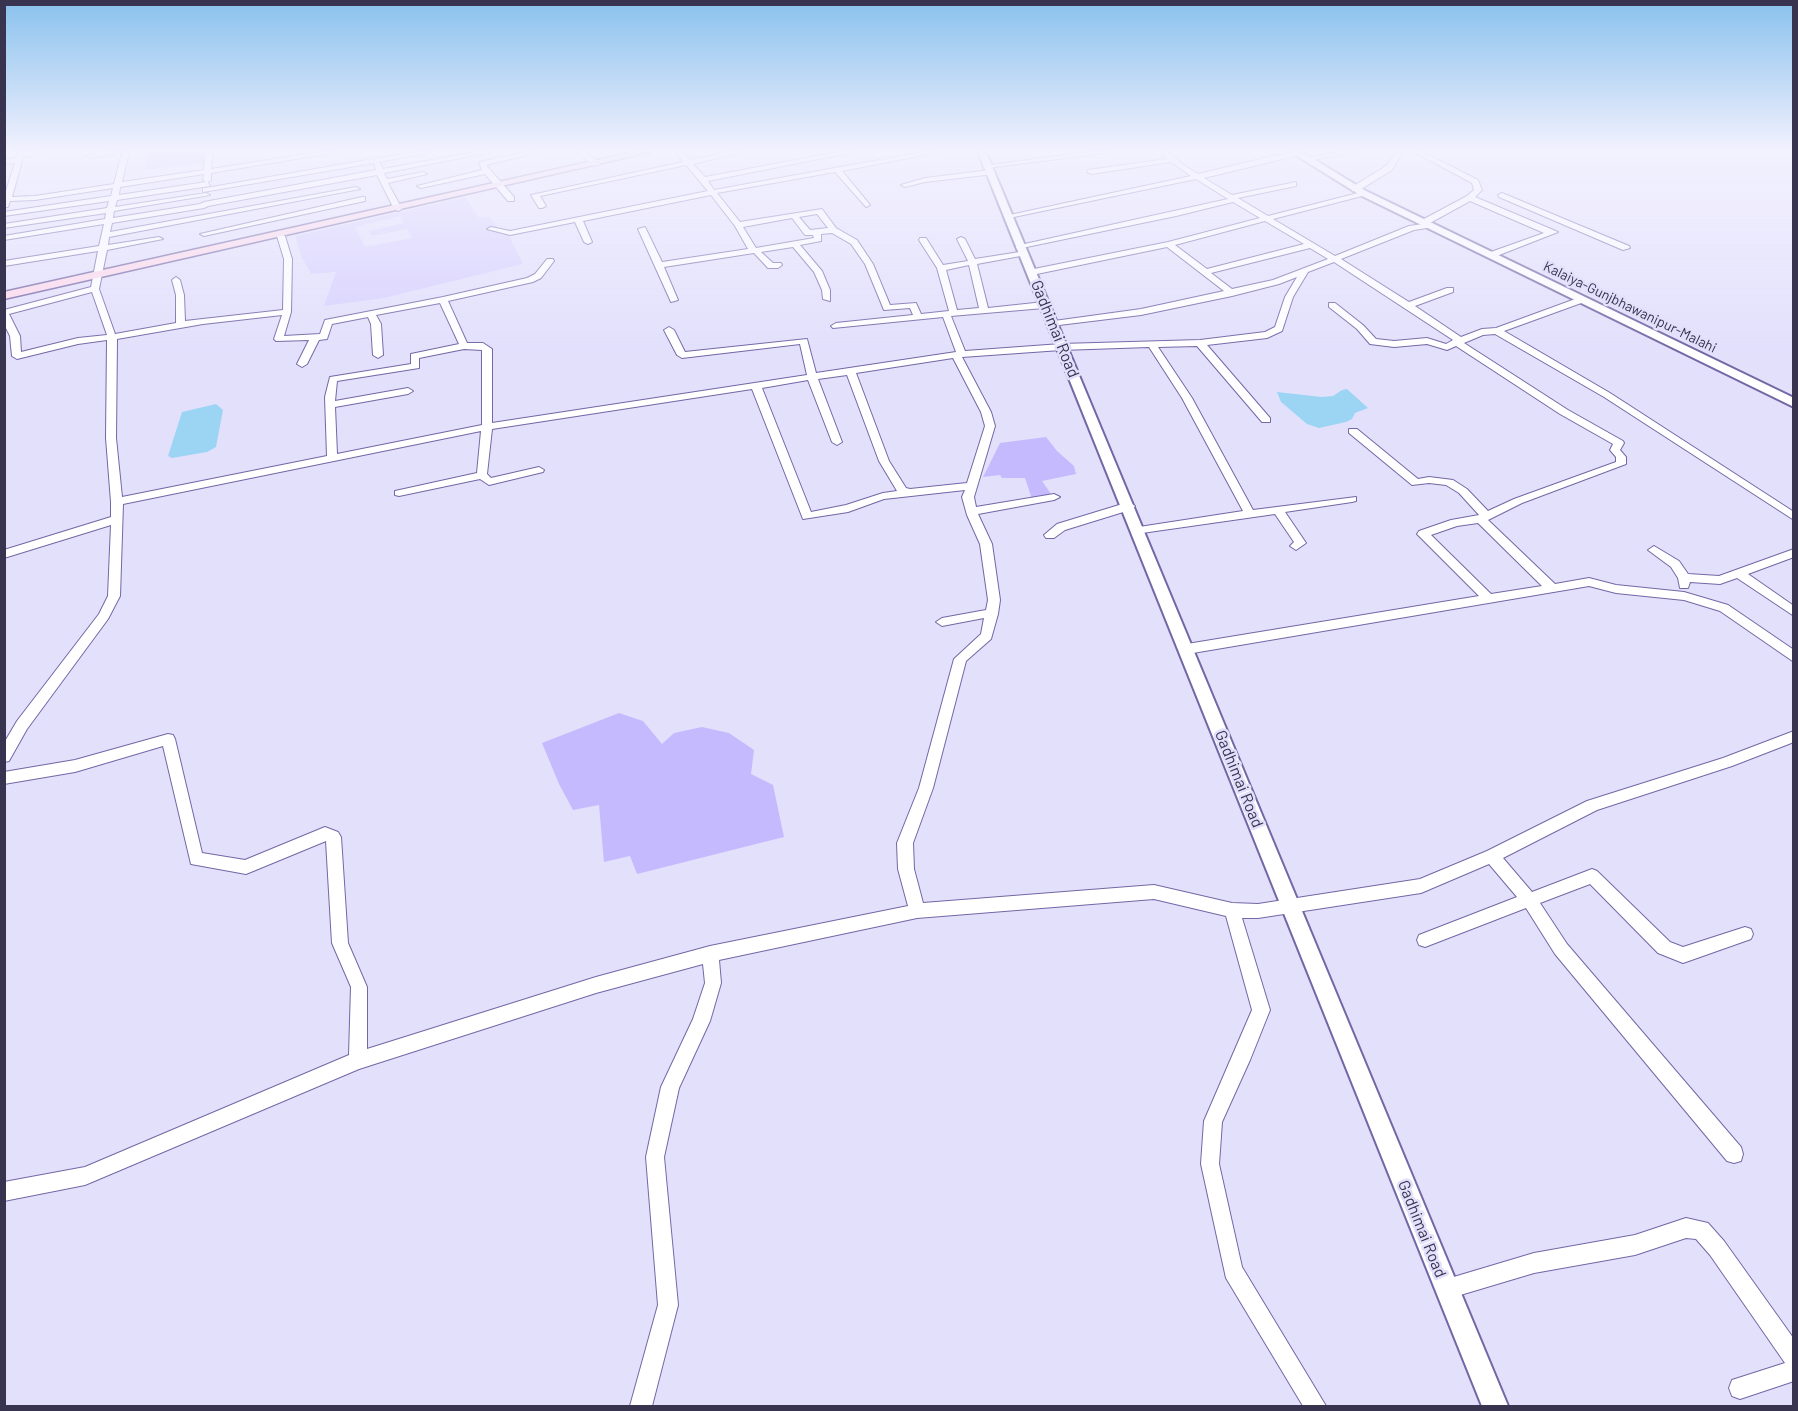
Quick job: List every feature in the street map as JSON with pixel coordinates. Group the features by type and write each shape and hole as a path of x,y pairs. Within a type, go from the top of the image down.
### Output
{"main road":[{"path":"4,296 359,218"}],"street":[{"path":"4,226 55,218"},
{"path":"4,758 22,725 104,616 114,596 114,520 117,502 111,438 112,337 95,290 110,218"},
{"path":"4,238 121,218"},
{"path":"106,235 209,218"},
{"path":"204,234 276,218"},
{"path":"290,218 296,232"},
{"path":"491,229 510,233 584,218"},
{"path":"733,218 761,258 771,266 778,265"},
{"path":"738,225 783,218"},
{"path":"796,218 808,233 833,230"},
{"path":"824,218 833,230 854,242 869,264 887,308 913,305 918,317"},
{"name":"Gadhimai Road","path":"1010,218 1495,1407"},
{"path":"941,268 1158,218"},
{"path":"1266,218 1408,305 1564,412 1619,443 1615,450 1621,457 1621,464 1518,501 1483,518 1455,523 1423,534 1487,597"},
{"path":"1032,272 1169,244 1277,218"},
{"name":"Kalaiya-Gunjbhawanipur-Malahi","path":"1417,218 1794,403"},
{"path":"1054,324 1141,312 1288,279 1332,258 1437,218"},
{"path":"1516,218 1551,233"},
{"path":"1555,218 1626,248"},
{"path":"203,219 204,253"},
{"path":"578,219 588,242"},
{"path":"1491,255 1572,225"},
{"path":"642,229 674,300"},
{"path":"659,265 727,257 754,250 795,244 818,239 816,232"},
{"path":"280,236 288,259 287,312 279,339 324,337 328,322 443,300 538,276 549,261"},
{"path":"4,264 159,239"},
{"path":"961,239 973,262 984,311"},
{"path":"916,911 906,869 905,843 926,788 960,659 987,636 994,600 986,544 968,497 990,426 986,412 959,354 941,268 923,240"},
{"path":"795,244 818,271 826,290 827,299"},
{"path":"1169,244 1232,293"},
{"path":"1204,272 1312,246"},
{"path":"511,276 528,272 538,276"},
{"path":"117,502 487,426 959,354 1061,347 1153,346 1267,335 1279,328 1289,297 1304,272"},
{"path":"176,280 180,295 181,325"},
{"path":"95,290 4,313 15,336 17,356 78,341 287,312"},
{"path":"1408,305 1450,290"},
{"path":"443,300 464,346"},
{"path":"1332,305 1360,327 1373,342 1394,344 1427,341 1447,347 1482,332 1497,330 1581,300"},
{"path":"836,326 1044,305"},
{"path":"371,314 376,324 378,355"},
{"path":"669,330 682,355 804,341 812,377 837,442"},
{"path":"1497,330 1607,394 1794,517"},
{"path":"302,364 315,338"},
{"path":"1200,343 1266,420"},
{"path":"332,457 330,405 333,379 416,366 414,356 464,346 483,346 487,350 487,426 482,475"},
{"path":"1153,346 1187,398 1250,514"},
{"path":"850,371 884,461 902,490 909,493"},
{"path":"756,386 807,516 848,508 882,496 970,486"},
{"path":"330,405 408,391"},
{"path":"1353,431 1418,483 1429,480 1449,482 1463,491 1483,518 1551,587"},
{"path":"482,475 489,482 539,471"},
{"path":"399,493 482,475"},
{"path":"972,511 1054,497"},
{"path":"1139,531 1352,500"},
{"path":"1050,535 1060,527 1128,506"},
{"path":"1278,510 1300,543 1296,546"},
{"path":"4,554 114,520"},
{"path":"1654,550 1675,564 1684,578 1684,596"},
{"path":"1684,578 1715,580 1794,553"},
{"path":"1738,573 1794,612"},
{"path":"1187,649 1487,597 1589,582 1616,589 1684,596 1724,608 1794,657"},
{"path":"942,622 977,614 992,614"},
{"path":"4,1192 85,1176 358,1060 596,985 710,954 853,926 916,911 1154,892 1232,910 1258,911 1420,886 1492,856 1592,805 1727,762 1794,736"},
{"path":"4,778 75,766 168,740 196,859 246,867 325,833 333,837 340,943 359,987 358,1060"},
{"path":"1492,856 1529,900 1561,949 1734,1154"},
{"path":"1425,940 1592,876 1664,948 1683,955 1745,934"},
{"path":"1232,910 1261,1010 1244,1054 1213,1121 1210,1164 1233,1271 1315,1407"},
{"path":"641,1407 668,1305 655,1158 670,1087 701,1021 713,983 710,954"},
{"path":"1447,1289 1534,1263 1635,1245 1686,1228 1701,1230 1794,1358"},
{"path":"1740,1388 1794,1370"}],"shaded area":[{"path":"374,218 393,218 355,227 365,247 412,238 407,229 372,236 369,231 404,223 402,218 491,218 499,230 509,236 523,264 384,298 324,306 336,272 311,274 301,256 295,236"},
{"path":"1046,437 1057,451 1074,466 1076,474 1042,481 1051,494 1032,499 1025,478 1002,478 1000,475 983,477 1000,443"},
{"path":"619,713 643,721 662,744 674,733 702,727 729,733 754,750 751,774 773,785 784,837 637,874 630,856 604,862 599,805 573,810 542,743"}],"water":[{"path":"1347,389 1368,408 1355,413 1352,419 1346,422 1319,428 1307,424 1281,402 1277,392 1322,397 1333,396"},
{"path":"216,404 223,410 216,447 207,452 172,458 168,456 182,412"}]}
